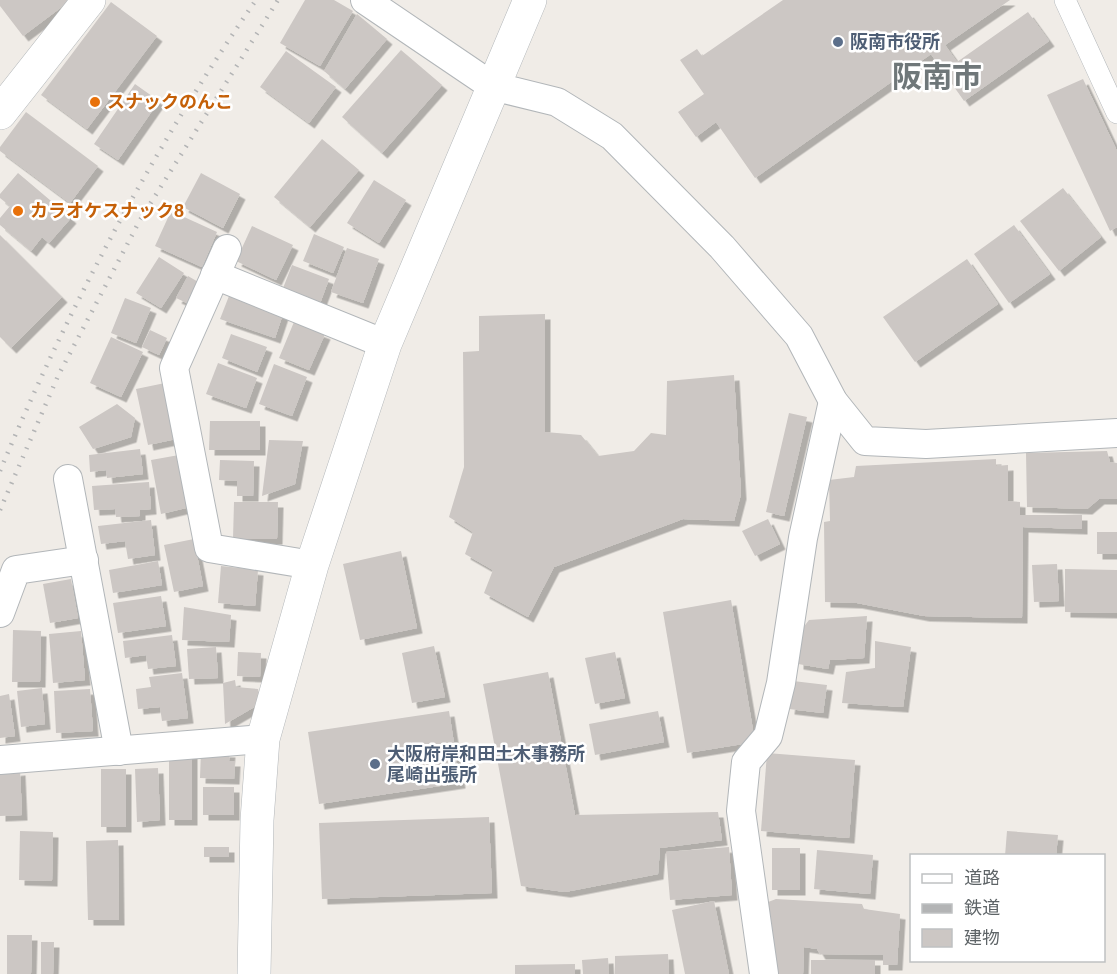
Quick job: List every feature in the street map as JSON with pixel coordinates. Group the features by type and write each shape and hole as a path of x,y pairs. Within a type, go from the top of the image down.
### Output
{"street":[{"path":"0,113 89,0"},
{"path":"365,0 492,86 557,102 612,136 722,247 799,336 833,401 865,441 926,444 1117,433"},
{"path":"254,974 257,820 263,739 312,565 385,344 530,0"},
{"path":"1065,0 1117,113"},
{"path":"227,249 174,368 209,548 312,565"},
{"path":"215,275 385,344"},
{"path":"764,974 741,811 746,762 768,735 781,683 803,538 833,401"},
{"path":"68,479 118,750"},
{"path":"0,612 16,570 84,560"},
{"path":"0,760 263,739"}],"building":[{"path":"0,0 71,0 23,36 0,6"},
{"path":"305,0 334,0 353,11 320,66 280,43"},
{"path":"783,0 1010,0 945,45 957,62 1028,12 1049,41 964,101 931,54 755,178 716,122 696,137 678,112 704,94 680,60 697,49 702,56"},
{"path":"111,2 157,36 87,129 41,95"},
{"path":"357,14 387,39 345,89 324,71"},
{"path":"401,50 442,85 382,153 342,117"},
{"path":"286,51 336,87 309,123 260,87"},
{"path":"1083,79 1117,151 1117,227 1110,231 1047,95"},
{"path":"135,84 159,101 118,160 94,144"},
{"path":"26,112 98,166 70,203 0,151 0,147"},
{"path":"322,139 359,170 310,227 274,197"},
{"path":"18,173 71,218 49,243 42,237 31,251 0,225 0,218 10,206 0,198 0,194"},
{"path":"201,173 240,194 223,228 183,207"},
{"path":"374,180 406,200 379,243 347,223"},
{"path":"1063,188 1101,237 1059,271 1020,221"},
{"path":"171,211 217,232 202,267 155,246"},
{"path":"1014,225 1050,274 1009,303 974,254"},
{"path":"252,226 293,245 276,280 236,261"},
{"path":"314,234 344,247 333,273 303,261"},
{"path":"0,235 62,297 11,348 0,337"},
{"path":"347,248 379,259 363,303 331,292"},
{"path":"159,257 184,273 161,308 136,293"},
{"path":"967,259 998,304 915,362 883,317"},
{"path":"292,265 329,279 318,309 280,296"},
{"path":"188,276 200,283 189,304 176,298"},
{"path":"229,296 283,314 275,338 220,319"},
{"path":"125,298 151,308 136,343 111,333"},
{"path":"545,314 545,432 581,435 598,456 634,451 651,433 666,435 667,381 734,375 741,494 734,521 683,519 554,567 528,617 484,593 493,570 465,554 473,532 449,517 464,467 463,352 479,351 479,316"},
{"path":"294,322 325,334 309,370 279,358"},
{"path":"150,330 167,338 159,355 142,347"},
{"path":"231,334 267,347 257,372 222,358"},
{"path":"111,337 143,352 121,397 90,383"},
{"path":"218,363 257,378 246,408 206,394"},
{"path":"274,364 307,377 292,416 259,404"},
{"path":"165,383 176,439 148,445 136,389"},
{"path":"117,404 135,418 131,437 93,449 79,427"},
{"path":"789,413 807,417 784,516 766,512"},
{"path":"210,421 260,421 260,450 209,450"},
{"path":"269,440 303,441 295,484 262,496"},
{"path":"140,449 143,474 107,478 106,470 90,472 89,455"},
{"path":"1107,451 1110,462 1117,463 1117,499 1099,499 1087,509 1027,507 1026,453"},
{"path":"179,455 190,507 161,514 151,460"},
{"path":"996,459 996,466 1008,465 1008,501 1020,502 1020,515 1082,515 1082,529 1023,527 1022,618 924,616 857,603 825,602 824,522 830,521 829,480 854,477 856,466"},
{"path":"220,460 254,461 253,496 237,496 237,481 219,480"},
{"path":"149,482 151,509 140,510 140,516 116,517 115,509 94,510 92,486"},
{"path":"234,502 278,502 277,539 233,539"},
{"path":"768,519 780,544 755,556 742,531"},
{"path":"151,520 155,555 128,559 125,541 101,544 98,526"},
{"path":"1097,532 1117,532 1117,554 1097,554"},
{"path":"194,539 203,586 174,592 164,545"},
{"path":"401,551 417,628 360,640 343,564"},
{"path":"158,561 162,585 113,593 109,570"},
{"path":"1057,564 1059,601 1034,602 1032,565"},
{"path":"221,566 258,570 255,606 218,603"},
{"path":"1065,569 1117,570 1117,613 1065,612"},
{"path":"71,579 78,618 50,623 43,584"},
{"path":"161,596 166,626 118,633 113,603"},
{"path":"731,600 755,742 687,753 663,612"},
{"path":"184,607 231,615 229,642 182,640"},
{"path":"867,616 864,658 830,660 828,669 798,664 799,633 809,620"},
{"path":"13,630 41,631 40,682 12,682"},
{"path":"81,631 85,680 53,683 49,634"},
{"path":"172,635 176,666 148,669 146,655 125,658 123,641"},
{"path":"875,641 911,647 903,707 842,703 846,672 875,668"},
{"path":"434,646 445,697 412,703 402,653"},
{"path":"216,647 218,678 189,679 187,649"},
{"path":"238,652 261,653 260,677 237,676"},
{"path":"615,652 625,698 595,704 585,658"},
{"path":"548,672 575,815 718,812 722,840 660,848 658,874 565,892 521,886 483,684"},
{"path":"182,673 188,718 162,721 160,707 138,709 136,689 151,687 149,677"},
{"path":"235,680 236,687 258,689 261,703 225,724 223,683"},
{"path":"793,681 827,685 823,713 789,709"},
{"path":"42,688 45,724 21,727 17,691"},
{"path":"90,689 93,731 56,733 54,691"},
{"path":"9,694 15,736 0,738 0,696"},
{"path":"449,711 460,783 319,804 308,732"},
{"path":"658,711 664,742 595,755 589,724"},
{"path":"201,751 230,752 229,761 235,761 234,779 200,778"},
{"path":"169,753 192,753 192,820 169,820"},
{"path":"767,753 855,760 849,838 761,831"},
{"path":"158,768 160,820 137,822 135,769"},
{"path":"101,769 126,769 126,827 101,827"},
{"path":"20,770 22,815 0,816 0,772"},
{"path":"203,787 234,787 234,815 203,815"},
{"path":"489,817 492,893 322,899 319,823"},
{"path":"20,831 53,832 52,881 19,880"},
{"path":"1007,831 1058,835 1056,854 1005,854"},
{"path":"118,840 119,920 88,920 86,841"},
{"path":"204,847 229,847 229,857 204,857"},
{"path":"729,847 732,895 670,900 666,852"},
{"path":"772,848 800,848 800,890 772,890"},
{"path":"817,850 873,855 870,894 814,889"},
{"path":"776,899 862,904 864,909 900,914 897,965 883,965 883,955 820,954 817,949 804,947 803,974 776,974 763,904"},
{"path":"714,901 729,974 685,974 672,910"},
{"path":"7,935 32,935 31,974 7,974"},
{"path":"41,942 54,942 53,974 41,974"},
{"path":"668,954 669,974 615,974 615,956"},
{"path":"608,958 609,974 583,974 582,960"},
{"path":"811,960 875,960 875,974 811,974"},
{"path":"575,964 575,974 515,974 515,965"}],"railway":[{"path":"0,471 84,288 148,170 256,0"},
{"path":"0,510 58,376 140,220 278,0"}],"place":[{"name":"阪南市役所","path":"838,42"},
{"name":"スナックのんこ","path":"95,102"},
{"name":"カラオケスナック8","path":"18,211"},
{"name":"大阪府岸和田土木事務所 尾崎出張所","path":"375,764"}],"district":[{"name":"阪南市","path":"937,77"}]}
